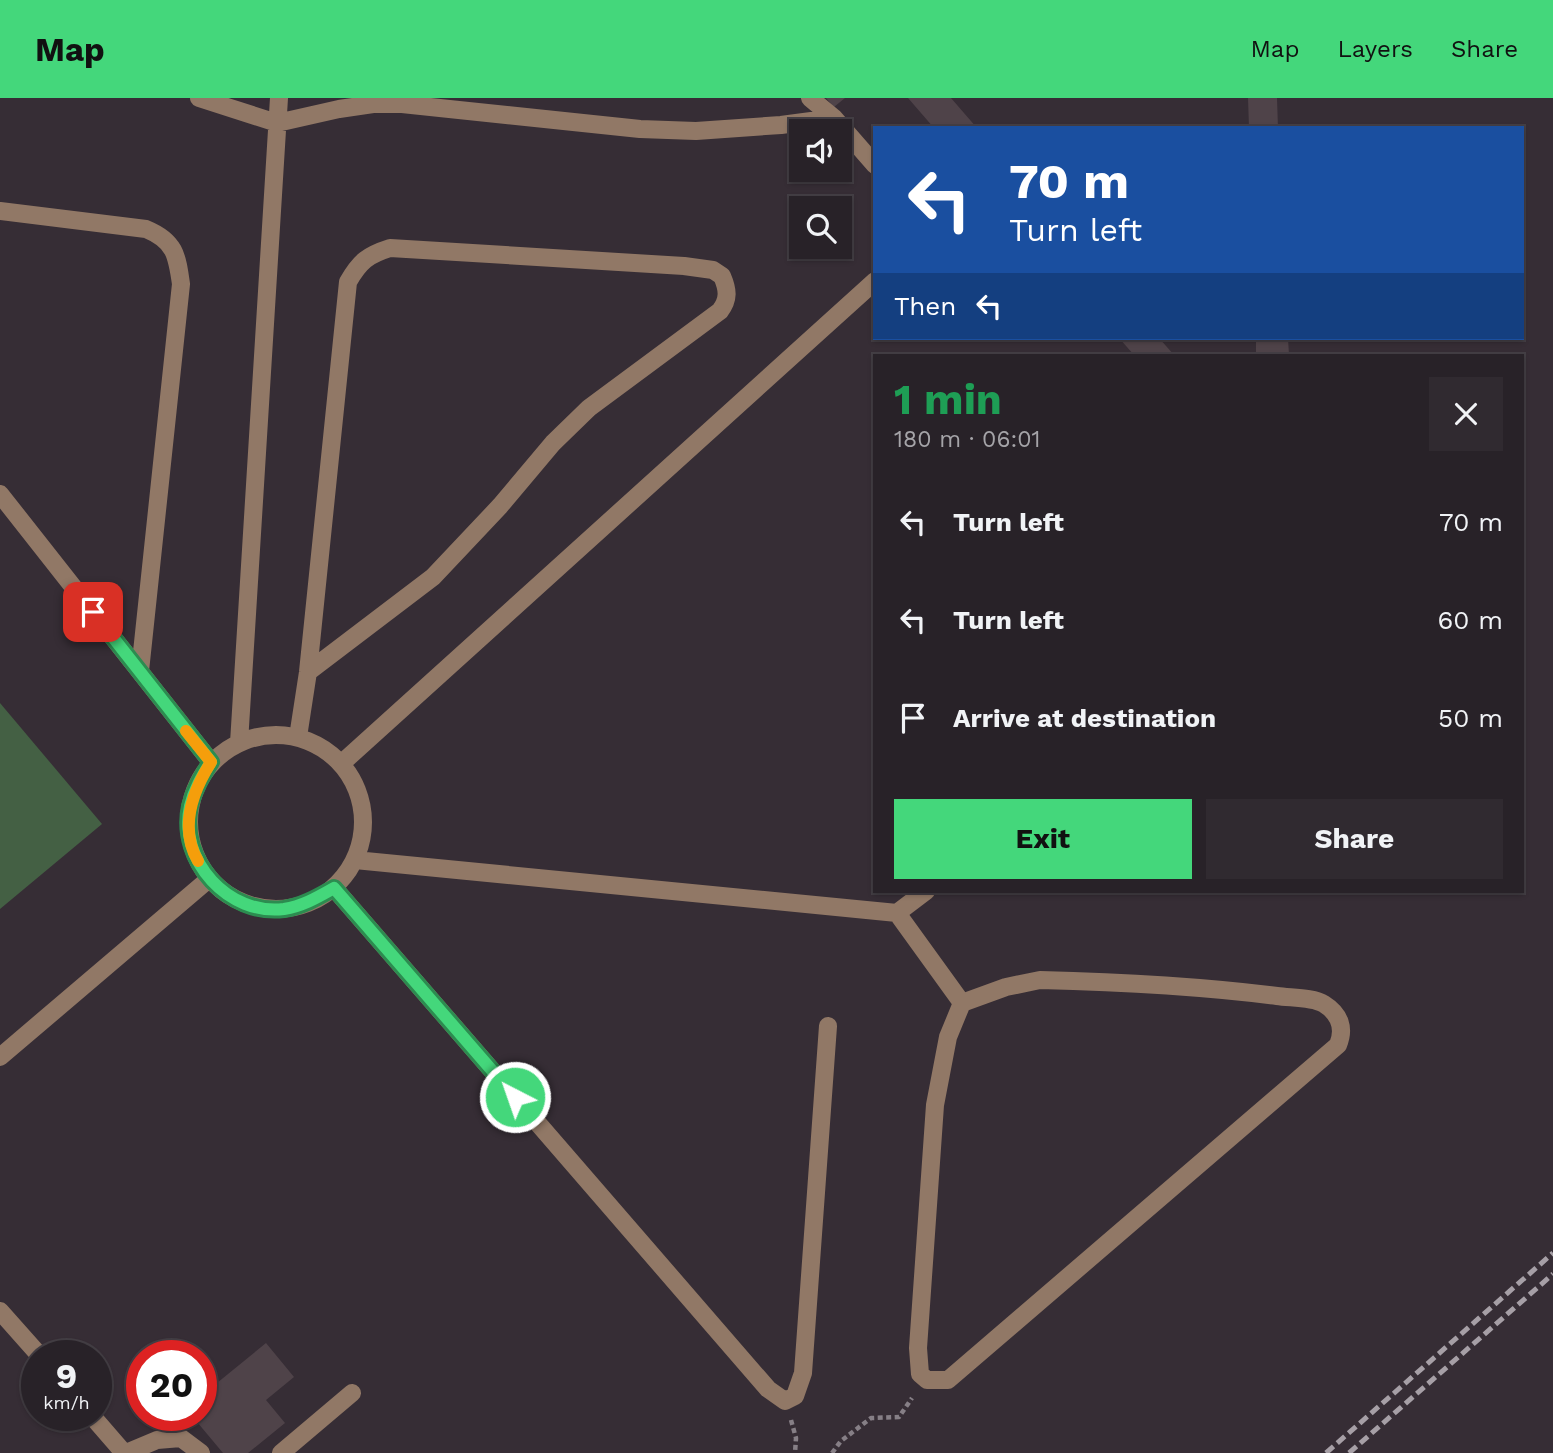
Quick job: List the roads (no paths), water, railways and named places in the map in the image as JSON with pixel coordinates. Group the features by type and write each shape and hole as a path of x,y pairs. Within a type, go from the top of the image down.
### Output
{"street":[{"path":"199,98 277,123 373,104 402,104 654,130 708,130 834,118"},
{"path":"239,743 279,98"},
{"path":"810,98 834,118 873,163"},
{"path":"0,211 146,229 160,235 171,245 178,261 181,284 140,671"},
{"path":"298,737 308,672 348,282 362,261 390,248 684,266 713,271 722,276 728,296 720,311 589,408 553,443 500,506 433,577 308,672"},
{"path":"342,763 873,283"},
{"path":"0,494 211,762"},
{"path":"268,734 298,737 322,747 342,763 356,785 363,810 363,835 355,860 334,888 310,902 283,909 256,907 230,897 209,879 195,858 189,833 190,808 197,784 211,762 239,743 268,734"},
{"path":"355,860 897,912 923,893"},
{"path":"0,1057 209,879"},
{"path":"334,888 768,1389 785,1401 796,1396 803,1373 828,1026"},
{"path":"897,912 962,1003"},
{"path":"1040,980 1255,993 1322,1002 1337,1014 1342,1035 1338,1045 948,1380 927,1380 920,1374 918,1348 935,1105 948,1037 962,1003 1006,987 1040,980"},
{"path":"0,1311 26,1340"},
{"path":"281,1453 352,1393"},
{"path":"105,1431 125,1453 157,1440 181,1438 201,1453"}],"railway":[{"path":"1326,1453 1553,1253"},
{"path":"1349,1453 1553,1274"}]}
